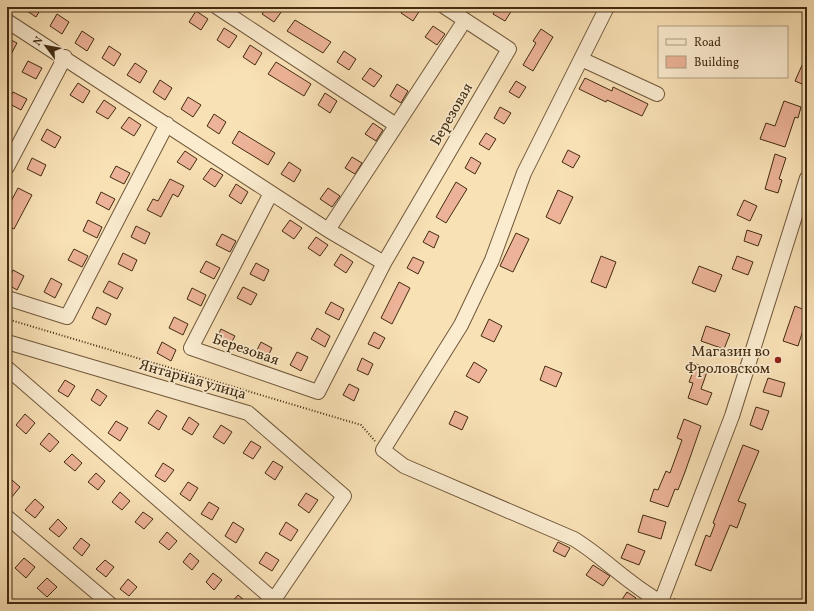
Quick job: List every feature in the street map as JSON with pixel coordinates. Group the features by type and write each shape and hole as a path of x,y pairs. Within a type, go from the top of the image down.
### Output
{"street":[{"path":"217,7 396,125"},
{"name":"Березовая","path":"271,192 191,348 318,392 384,263 509,50 445,7"},
{"path":"607,7 524,173 492,260 461,325 383,450 404,466 574,539 592,549 642,591 662,600 732,416 807,178"},
{"path":"7,20 328,230 384,263"},
{"path":"328,230 465,20"},
{"path":"7,167 65,57"},
{"path":"581,59 656,94"},
{"path":"7,298 66,317 167,124"},
{"name":"Янтарная улица","path":"7,342 248,413 344,496 273,602"},
{"path":"7,368 273,602"},
{"path":"7,517 110,604"}],"path":[{"path":"7,319 362,425 383,450"},
{"path":"662,600 690,604"}],"building":[{"path":"21,7 42,7 36,17"},
{"path":"267,7 276,7 282,11 274,22 262,14"},
{"path":"405,7 422,7 413,21 401,13"},
{"path":"497,7 508,7 512,10 505,21 493,14"},
{"path":"196,11 208,19 201,30 189,22"},
{"path":"57,14 69,22 62,34 50,26"},
{"path":"295,20 331,42 323,53 287,31"},
{"path":"433,26 445,34 437,45 425,37"},
{"path":"224,28 237,36 229,48 217,40"},
{"path":"541,29 553,37 533,71 523,65 536,43 533,41"},
{"path":"82,31 94,39 87,51 75,43"},
{"path":"7,38 17,43 7,62"},
{"path":"250,45 262,53 255,65 243,57"},
{"path":"109,46 121,54 114,66 102,58"},
{"path":"344,51 356,59 349,70 337,62"},
{"path":"807,54 807,86 795,81"},
{"path":"28,61 42,68 36,79 22,72"},
{"path":"276,62 311,84 304,96 268,74"},
{"path":"135,63 147,71 140,83 127,75"},
{"path":"370,68 382,76 374,87 362,79"},
{"path":"585,78 612,91 613,87 648,104 642,116 607,100 606,102 579,89"},
{"path":"160,80 172,88 165,100 153,92"},
{"path":"516,81 526,87 519,98 509,92"},
{"path":"78,83 90,91 83,103 70,95"},
{"path":"397,84 408,91 401,103 390,96"},
{"path":"13,92 27,99 21,110 8,103"},
{"path":"325,93 337,101 330,113 318,105"},
{"path":"188,97 201,105 193,117 181,109"},
{"path":"104,100 116,108 108,119 96,112"},
{"path":"784,101 801,107 798,118 795,117 785,147 760,139 766,123 775,126"},
{"path":"500,107 511,113 504,124 494,118"},
{"path":"214,114 226,122 219,134 207,126"},
{"path":"129,117 141,125 134,136 121,128"},
{"path":"373,123 383,130 376,141 365,134"},
{"path":"47,129 61,137 55,148 41,140"},
{"path":"239,131 275,153 268,165 232,143"},
{"path":"486,133 496,139 489,150 479,144"},
{"path":"568,150 580,156 573,168 562,162"},
{"path":"185,151 197,159 190,170 177,162"},
{"path":"775,154 786,158 779,179 782,180 778,193 765,189"},
{"path":"352,157 362,163 355,174 345,168"},
{"path":"471,157 481,163 475,174 465,168"},
{"path":"32,158 46,165 41,176 27,169"},
{"path":"289,162 301,170 294,182 281,174"},
{"path":"116,166 130,173 124,184 110,177"},
{"path":"211,168 223,175 215,187 203,179"},
{"path":"170,179 184,186 178,197 173,194 161,217 147,210 153,199 158,201"},
{"path":"456,182 467,189 446,223 436,217"},
{"path":"236,184 248,192 241,204 229,196"},
{"path":"18,188 32,195 14,229 7,226 7,209"},
{"path":"328,188 340,196 332,207 320,199"},
{"path":"558,190 573,197 560,224 546,217"},
{"path":"101,192 115,199 109,210 96,203"},
{"path":"744,200 757,206 750,221 737,215"},
{"path":"88,220 102,227 97,238 83,231"},
{"path":"290,220 302,228 294,239 282,231"},
{"path":"136,226 150,233 145,244 131,237"},
{"path":"747,230 762,235 758,246 744,241"},
{"path":"429,231 439,236 434,248 423,242"},
{"path":"516,233 529,239 513,272 500,266"},
{"path":"222,234 236,241 230,252 216,245"},
{"path":"316,237 328,245 320,256 308,248"},
{"path":"74,249 88,256 82,267 68,260"},
{"path":"123,253 137,260 132,271 118,264"},
{"path":"341,254 353,262 346,273 334,265"},
{"path":"601,256 616,262 606,288 591,282"},
{"path":"737,256 753,262 748,275 732,269"},
{"path":"413,257 424,262 418,274 407,268"},
{"path":"206,261 220,268 214,279 200,272"},
{"path":"256,263 269,270 264,281 250,274"},
{"path":"699,266 722,275 715,292 692,283"},
{"path":"13,270 24,276 17,290 7,284"},
{"path":"51,278 62,284 55,298 44,292"},
{"path":"109,281 123,288 117,299 103,292"},
{"path":"399,282 410,288 392,324 381,318"},
{"path":"243,287 257,294 251,305 237,298"},
{"path":"192,288 206,295 201,306 187,299"},
{"path":"331,302 344,309 339,320 325,313"},
{"path":"795,306 807,311 807,325 805,324 798,346 783,341"},
{"path":"97,307 111,314 106,325 92,318"},
{"path":"174,317 188,324 183,335 169,328"},
{"path":"489,319 502,326 494,342 481,336"},
{"path":"706,326 730,334 724,349 701,341"},
{"path":"317,328 330,336 325,347 311,339"},
{"path":"221,329 235,336 229,347 216,340"},
{"path":"374,332 385,338 379,349 368,344"},
{"path":"162,342 176,350 171,361 157,353"},
{"path":"261,342 272,348 265,362 254,356"},
{"path":"297,352 308,357 301,371 290,365"},
{"path":"362,358 373,364 368,375 357,370"},
{"path":"474,362 487,370 479,383 466,376"},
{"path":"696,364 708,369 701,389 712,393 707,405 688,398 693,383 689,382"},
{"path":"545,366 562,373 556,387 540,380"},
{"path":"768,378 785,383 781,397 763,392"},
{"path":"65,380 75,386 68,397 58,391"},
{"path":"349,384 359,389 354,401 343,395"},
{"path":"97,389 107,396 100,406 91,400"},
{"path":"756,407 769,411 762,430 750,425"},
{"path":"157,410 167,416 159,430 148,423"},
{"path":"455,411 468,417 462,430 449,424"},
{"path":"25,414 35,423 26,434 16,425"},
{"path":"189,417 199,424 192,435 182,429"},
{"path":"684,419 701,426 678,490 675,489 668,507 650,501 654,489 658,490 666,471 670,473 682,440 677,438"},
{"path":"116,421 128,428 120,441 108,433"},
{"path":"221,425 232,432 224,444 213,437"},
{"path":"49,433 59,442 50,452 40,444"},
{"path":"251,441 261,447 253,459 243,453"},
{"path":"743,445 759,451 738,501 746,504 737,528 730,525 711,571 695,565 706,535 710,537 715,524 713,523"},
{"path":"72,454 82,463 75,471 64,462"},
{"path":"273,461 283,467 275,480 265,473"},
{"path":"163,463 174,470 165,482 155,476"},
{"path":"96,473 105,481 98,490 88,482"},
{"path":"12,480 20,487 11,498 7,494 7,486"},
{"path":"188,482 198,488 190,501 180,494"},
{"path":"120,492 130,501 122,510 112,502"},
{"path":"306,493 318,500 309,513 298,505"},
{"path":"35,499 44,507 35,518 25,510"},
{"path":"209,502 219,508 212,520 201,514"},
{"path":"143,512 153,519 144,529 135,522"},
{"path":"643,515 666,522 661,539 638,532"},
{"path":"58,519 67,528 59,537 49,529"},
{"path":"233,522 244,529 236,543 225,536"},
{"path":"286,522 298,530 291,541 279,534"},
{"path":"167,532 177,541 169,550 159,542"},
{"path":"81,538 90,545 82,556 73,548"},
{"path":"558,542 570,548 565,557 553,551"},
{"path":"627,544 645,551 639,565 621,558"},
{"path":"266,552 279,560 272,571 259,563"},
{"path":"190,553 199,561 192,570 183,562"},
{"path":"24,558 35,567 26,578 15,568"},
{"path":"105,560 114,567 106,577 96,569"},
{"path":"593,565 610,576 603,586 586,575"},
{"path":"213,573 222,580 214,590 206,582"},
{"path":"47,578 57,587 47,597 37,588"},
{"path":"128,579 137,587 129,596 120,589"},
{"path":"627,592 636,598 633,604 619,604"},
{"path":"238,595 249,604 230,604"}],"place":[{"name":"Магазин во Фроловском","path":"778,360"}]}
